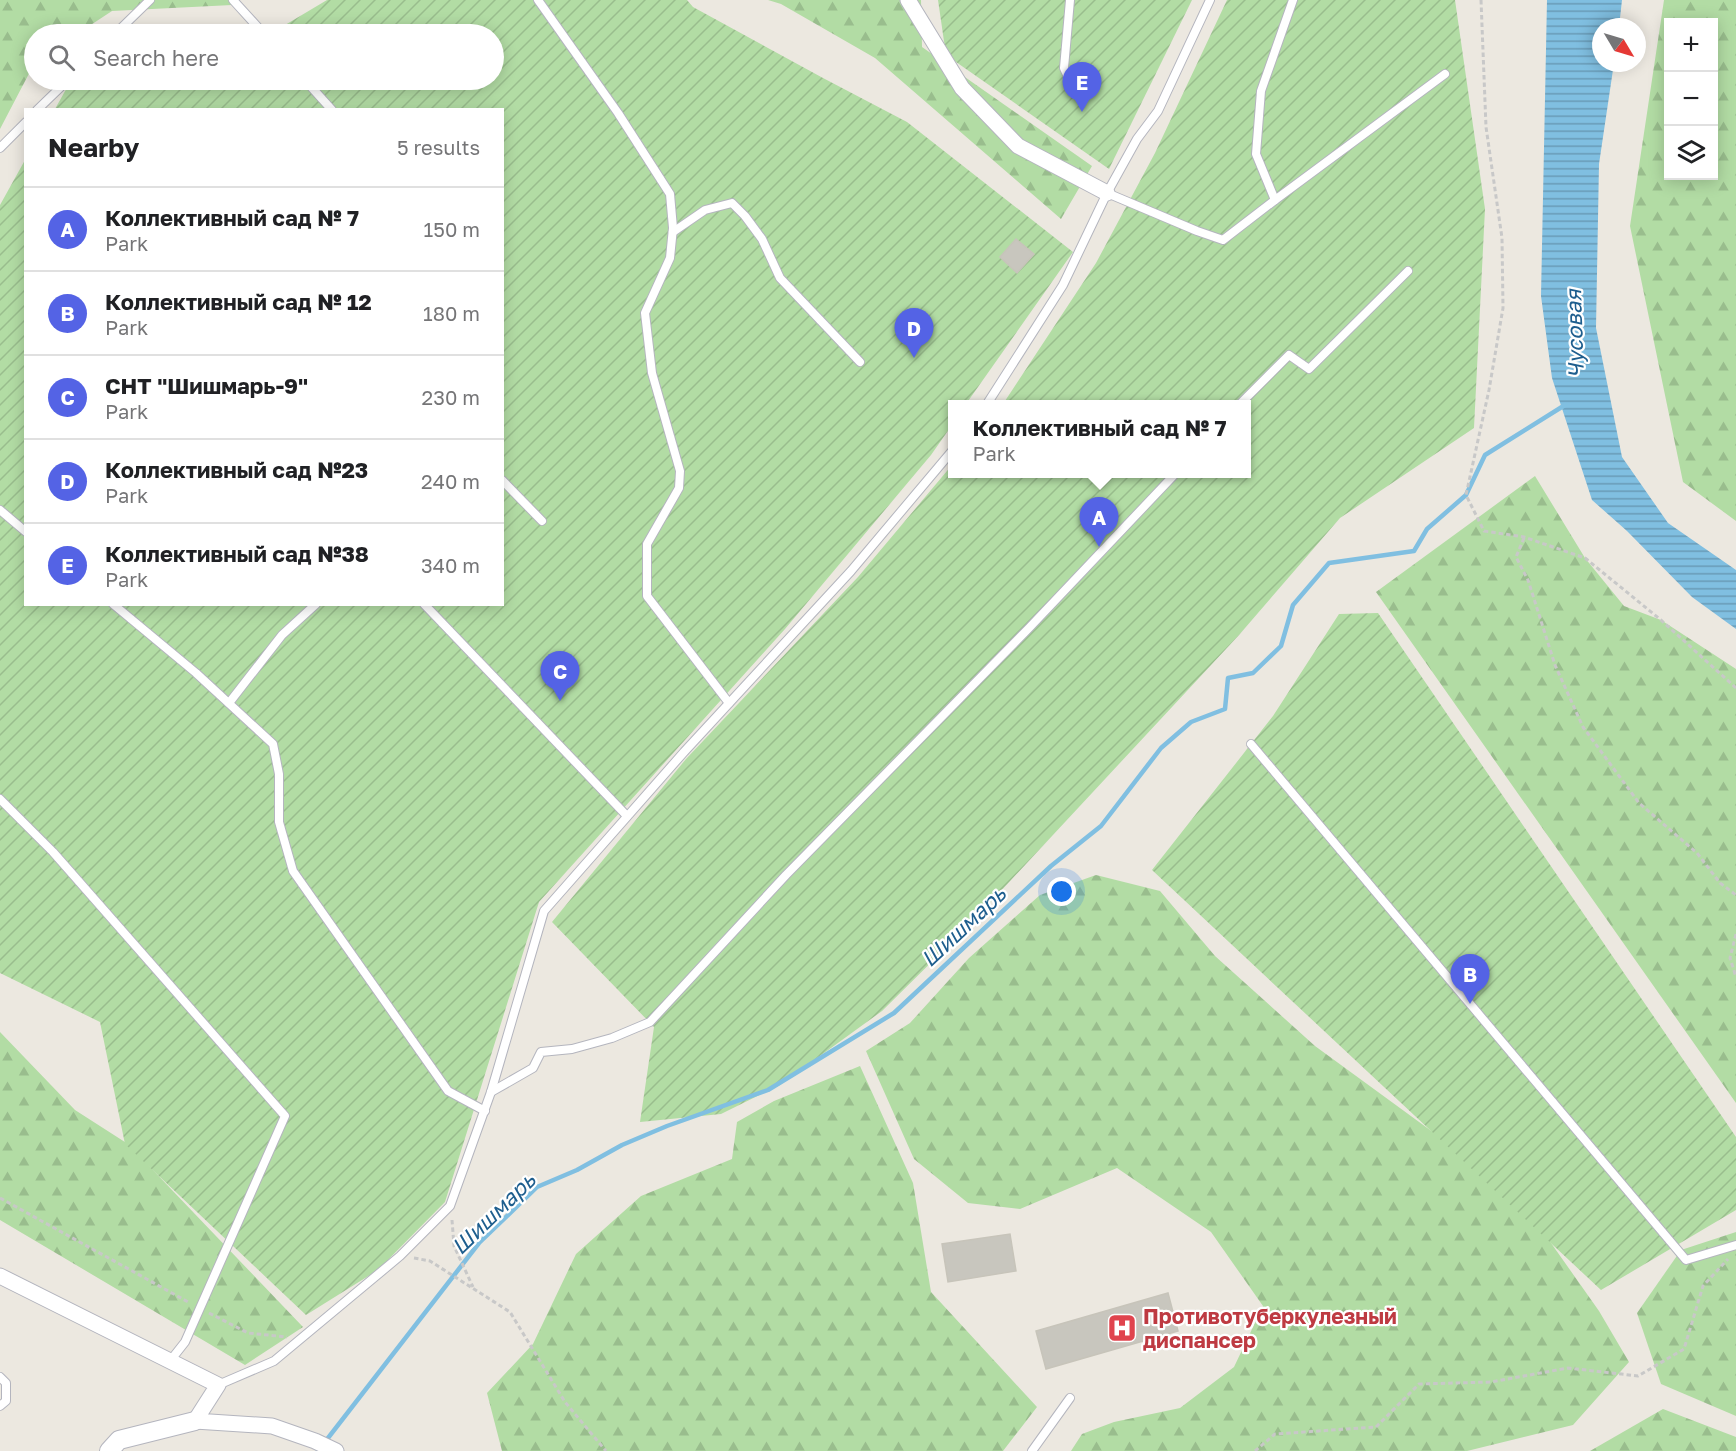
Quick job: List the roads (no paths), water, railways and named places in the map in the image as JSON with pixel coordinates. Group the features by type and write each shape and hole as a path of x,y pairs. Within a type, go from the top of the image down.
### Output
{"street":[{"path":"908,0 962,88 1018,146 1107,193"},
{"path":"0,1276 218,1385 195,1421"},
{"path":"109,1451 119,1440 195,1421 272,1426 327,1447"}],"lane":[{"path":"125,24 150,0"},
{"path":"233,0 255,24"},
{"path":"538,0 618,113 670,194 673,232 670,258 645,313 652,373 680,471 679,488 647,544 647,596 729,703"},
{"path":"1068,79 1064,68 1070,0"},
{"path":"990,400 1063,285 1107,193 1137,139 1158,111 1210,0"},
{"path":"1275,200 1256,154 1261,91 1293,0"},
{"path":"1107,193 1223,240 1445,74"},
{"path":"40,108 58,90"},
{"path":"314,90 330,108"},
{"path":"0,148 24,124"},
{"path":"673,232 705,210 732,203 762,239 780,278 860,362"},
{"path":"1245,400 1289,355 1309,369 1408,271"},
{"path":"218,1385 274,1361 400,1256 450,1206 491,1092 544,911 729,703 851,571 948,455"},
{"path":"491,1092 533,1068 541,1052 572,1049 612,1038 650,1022 786,875 1029,628 1171,478"},
{"path":"504,482 542,521"},
{"path":"0,510 24,529"},
{"path":"115,606 229,703 273,744 279,774 279,822 293,871 448,1091 484,1111"},
{"path":"229,703 282,634 314,606"},
{"path":"426,606 627,816"},
{"path":"1251,744 1686,1260 1736,1245"},
{"path":"0,799 53,852 285,1116 185,1342 170,1361"},
{"path":"0,1377 6,1383 6,1401 0,1406"},
{"path":"1032,1451 1070,1398"}],"water":[{"name":"Чусовая","path":"1547,0 1622,0 1620,18 1592,18 1592,72 1613,72 1599,164 1596,328 1622,457 1668,523 1736,570 1736,629 1692,597 1627,531 1592,500 1552,378 1541,296"}],"waterway":[{"name":"Шишмарь","path":"318,1451 479,1243 537,1187 577,1170 622,1145 667,1126 768,1090 894,1013 1051,866 1101,826 1161,748 1191,722 1225,709 1228,678 1253,673 1281,646 1293,605 1329,563 1414,551 1427,529 1466,495 1485,455 1565,405"}],"place":[{"name":"Коллективный сад №38","path":"1082,112"},
{"name":"Коллективный сад №23","path":"914,358"},
{"name":"Коллективный сад № 7","path":"1099,547"},
{"name":"СНТ \"Шишмарь-9\"","path":"560,701"},
{"name":"Коллективный сад № 12","path":"1470,1004"},
{"name":"Противотуберкулезный диспансер","path":"1122,1328"}]}
